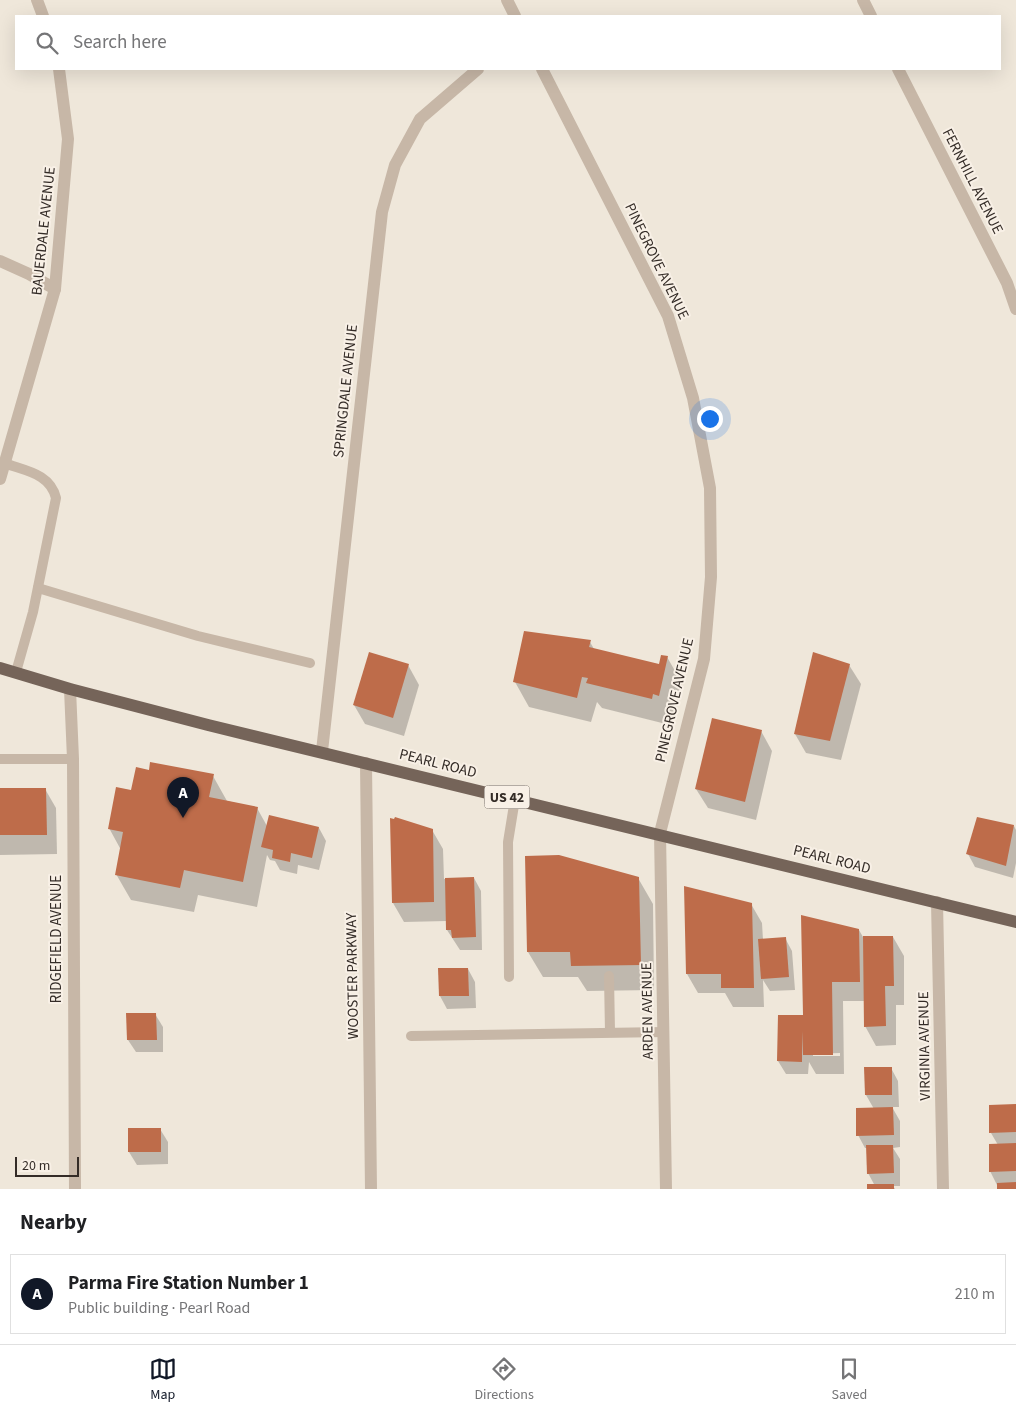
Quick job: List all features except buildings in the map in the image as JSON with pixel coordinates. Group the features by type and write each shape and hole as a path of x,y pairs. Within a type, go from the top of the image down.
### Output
{"main road":[{"name":"PEARL ROAD","path":"0,668 70,689 1016,922"}],"street":[{"path":"37,0 43,15"},
{"path":"507,0 514,15"},
{"path":"863,0 871,15"},
{"name":"BAUERDALE AVENUE","path":"0,479 56,289 68,139 59,70"},
{"name":"SPRINGDALE AVENUE","path":"322,751 382,212 395,165 420,119 477,70"},
{"name":"PINEGROVE AVENUE","path":"543,70 668,316 693,398 710,488 711,578 704,659 660,833"},
{"name":"FERNHILL AVENUE","path":"899,70 1007,284 1016,309"},
{"path":"0,262 29,274 56,289"},
{"name":"RIDGEFIELD AVENUE","path":"70,689 73,759 75,1189"},
{"name":"WOOSTER PARKWAY","path":"366,763 371,1189"},
{"name":"ARDEN AVENUE","path":"660,833 666,1189"},
{"name":"VIRGINIA AVENUE","path":"937,902 943,1189"}],"lane":[{"path":"4,463 42,476 54,488 56,498 38,588 16,672"},
{"path":"38,588 198,636 310,663"},
{"path":"0,759 73,759"},
{"path":"509,977 508,842 515,799"},
{"path":"609,976 610,1032"},
{"path":"411,1036 664,1032"}],"place":[{"name":"Parma Fire Station Number 1","path":"183,818"}]}
